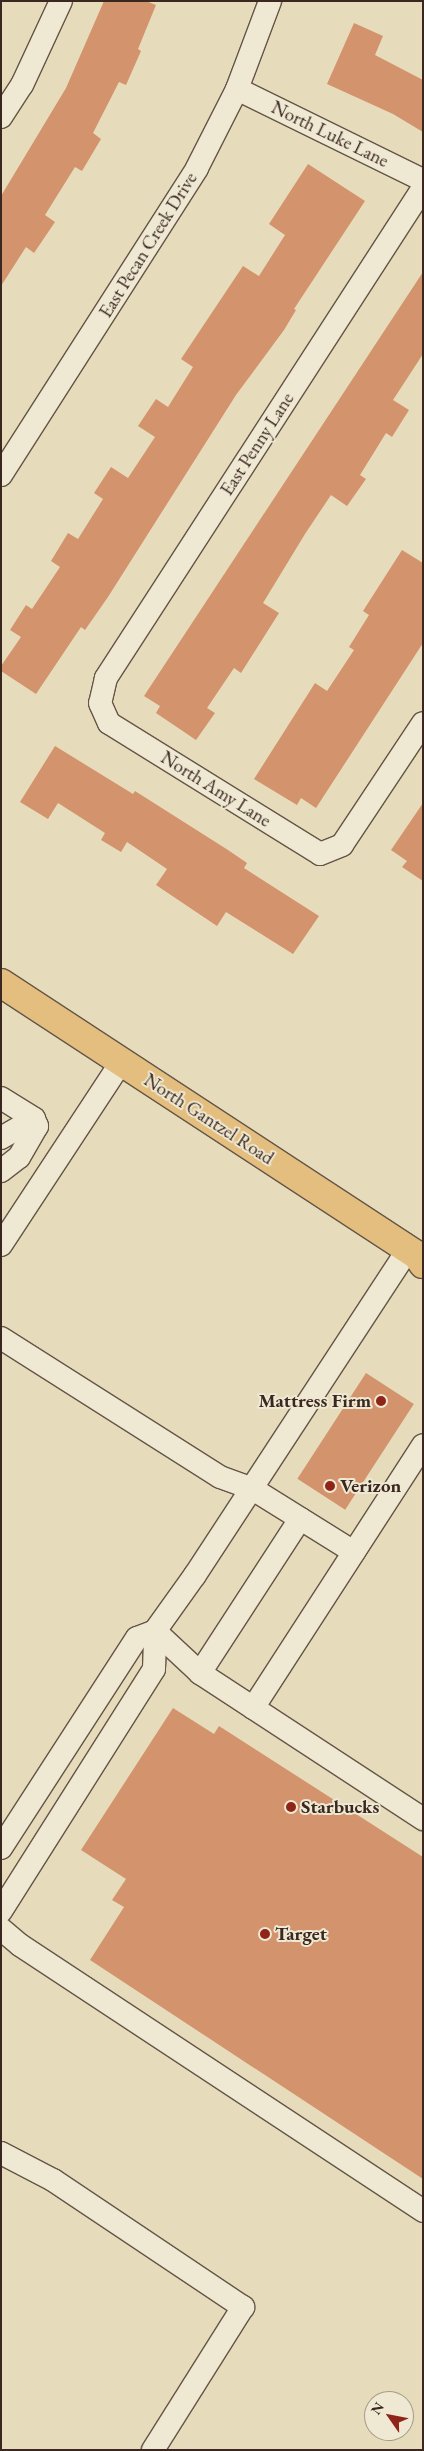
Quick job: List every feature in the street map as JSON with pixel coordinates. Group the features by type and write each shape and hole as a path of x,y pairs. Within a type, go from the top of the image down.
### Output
{"main road":[{"name":"North Gantzel Road","path":"1,983 418,1256"}],"street":[{"path":"1,117 22,85 61,1"},
{"name":"East Pecan Creek Drive","path":"1,476 197,168 237,89 270,1"},
{"name":"North Luke Lane","path":"237,89 423,180"},
{"name":"East Penny Lane","path":"100,704 106,678 423,188"},
{"name":"North Amy Lane","path":"100,704 109,723 320,854 342,845 423,723"},
{"path":"1,1246 121,1062"},
{"path":"1,1098 34,1119 37,1126 19,1157 1,1171"},
{"path":"1,1138 34,1119"},
{"path":"1,1911 154,1669 155,1631 251,1488 418,1256"},
{"path":"1,1338 220,1477 251,1488 354,1552"},
{"path":"253,1708 423,1445"},
{"path":"200,1673 300,1519"},
{"path":"155,1631 200,1673 423,1819"},
{"path":"1,1848 137,1638 155,1631"},
{"path":"1,1929 20,1945 423,2211"},
{"path":"1,2153 53,2180 243,2307 153,2450"}],"building":[{"path":"104,1 146,1 156,5 138,49 141,51 126,85 119,82 93,133 101,139 82,171 75,167 45,215 55,222 34,253 26,247 1,286 1,196 66,88"},
{"path":"354,23 383,36 375,55 423,80 423,132 393,114 327,84"},
{"path":"308,164 365,201 294,309 296,310 284,330 236,395 108,597 85,630 81,627 36,694 1,671 1,666 21,637 10,630 26,605 32,609 60,567 51,561 68,533 78,539 103,499 94,493 111,467 128,478 155,437 138,426 156,399 168,407 193,367 181,359 243,266 259,276 285,235 269,224"},
{"path":"423,272 423,354 393,400 409,410 392,437 386,433 360,475 366,479 347,506 331,495 305,534 263,603 279,613 241,673 234,668 207,708 215,713 196,740 156,713 160,706 144,696"},
{"path":"402,550 423,563 423,643 316,808 301,798 297,805 254,779 315,683 327,691 354,650 349,647 369,615 363,611"},
{"path":"55,746 133,794 135,791 228,850 247,863 244,868 319,916 293,954 226,912 217,926 156,885 167,869 127,842 121,852 101,840 105,833 58,803 48,819 20,802"},
{"path":"423,803 423,881 402,867 407,861 391,850"},
{"path":"366,1373 414,1404 345,1510 297,1479"},
{"name":"Target","path":"173,1708 214,1734 219,1726 423,1857 423,2179 90,1960 124,1907 112,1900 126,1879 81,1850"}],"place":[{"name":"Mattress Firm","path":"381,1401"},
{"name":"Verizon","path":"330,1486"},
{"name":"Starbucks","path":"291,1807"},
{"name":"Target","path":"265,1934"}]}
